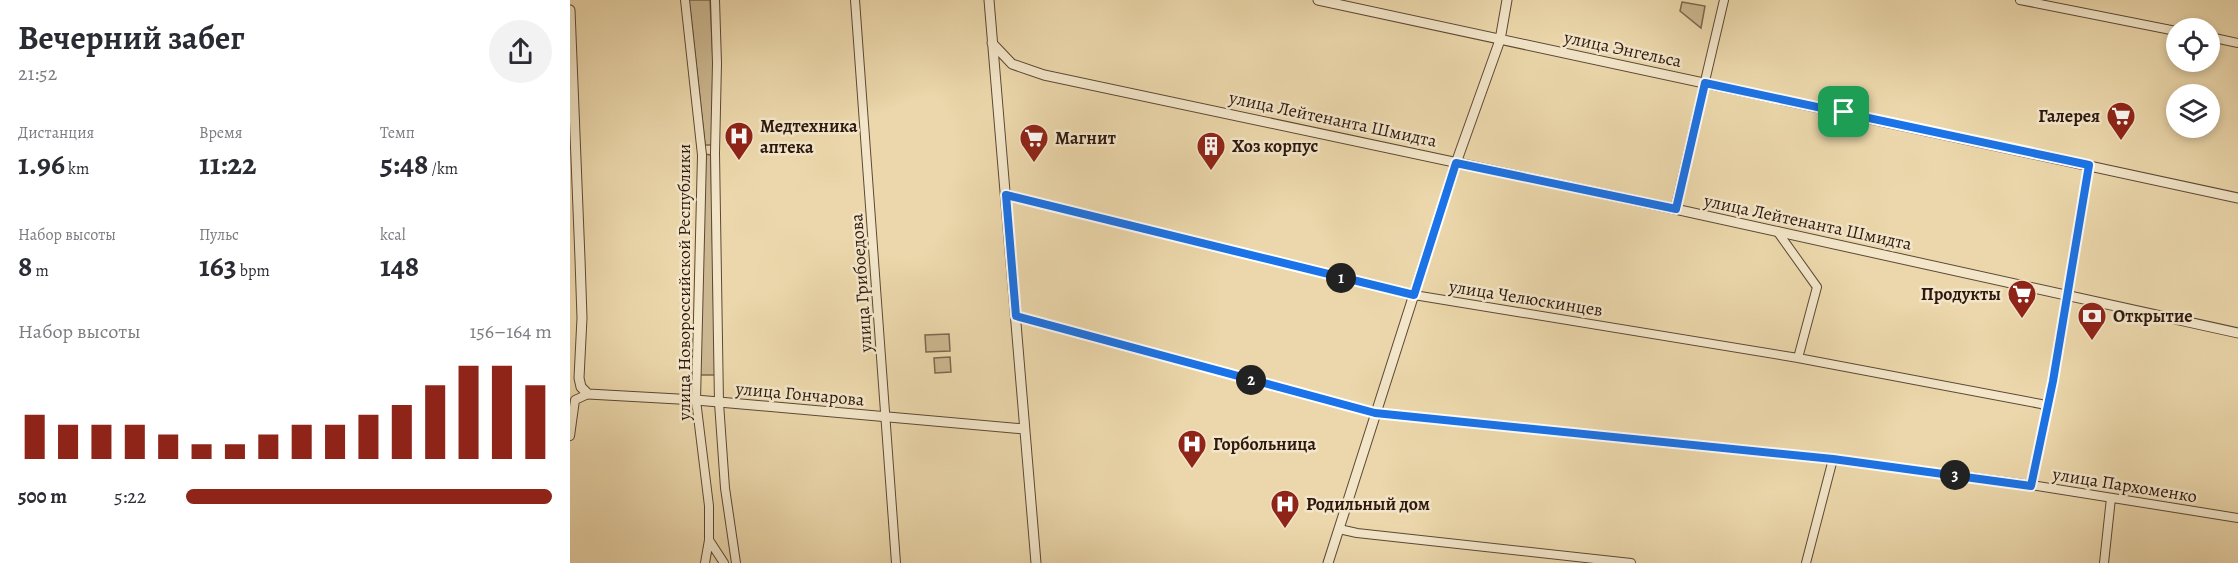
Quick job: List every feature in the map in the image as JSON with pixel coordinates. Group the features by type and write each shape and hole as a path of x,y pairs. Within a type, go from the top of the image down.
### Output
{"street":[{"name":"улица Новороссийской Республики","path":"685,0 702,155 696,400 710,506 709,540 705,563"},
{"name":"улица Новороссийской Республики","path":"715,0 719,403 725,488 736,563"},
{"name":"улица Грибоедова","path":"855,0 896,563"},
{"path":"989,0 1036,563"},
{"name":"улица Энгельса","path":"1317,0 2238,198"},
{"path":"1328,563 1456,163 1500,40 1507,0"},
{"path":"1676,209 1724,0"},
{"path":"2020,0 2166,29"},
{"path":"570,10 572,121 582,318 579,380 570,436"},
{"path":"2220,40 2238,43"},
{"name":"улица Лейтенанта Шмидта","path":"992,43 1012,64 1044,75 1676,209 2238,333"},
{"path":"2031,486 2048,407 2089,165"},
{"name":"улица Челюскинцев","path":"1006,195 1414,295 1798,358 2048,407"},
{"path":"1776,231 1817,287 1798,358"},
{"name":"улица Пархоменко","path":"1016,316 1375,413 1833,459 2031,486 2238,518"},
{"path":"576,400 588,394 579,380"},
{"name":"улица Гончарова","path":"588,394 696,400 1024,429"},
{"path":"1806,563 1833,459"},
{"path":"2104,563 2110,498"},
{"path":"1339,529 1369,535 1631,563"},
{"path":"709,540 724,563"}],"shaded area":[{"path":"689,0 710,0 713,60 712,145 705,145"},
{"path":"1682,2 1705,6 1701,28 1680,11"},
{"path":"704,154 711,155 715,375 700,375"},
{"path":"949,334 950,351 926,352 925,335"},
{"path":"950,357 951,372 935,373 934,358"}],"place":[{"name":"Галерея","path":"2121,142"},
{"name":"Медтехника аптека","path":"739,162"},
{"name":"Магнит","path":"1034,164"},
{"name":"Хоз корпус","path":"1211,172"},
{"name":"Продукты","path":"2022,320"},
{"name":"Открытие","path":"2092,342"},
{"name":"Горбольница","path":"1192,470"},
{"name":"Родильный дом","path":"1285,530"}],"route":[{"path":"1705,83 1844,112 2089,165 2053,381 2031,486 1833,459 1375,413 1016,316 1006,195 1414,295 1456,163 1676,209 1705,83"}]}
